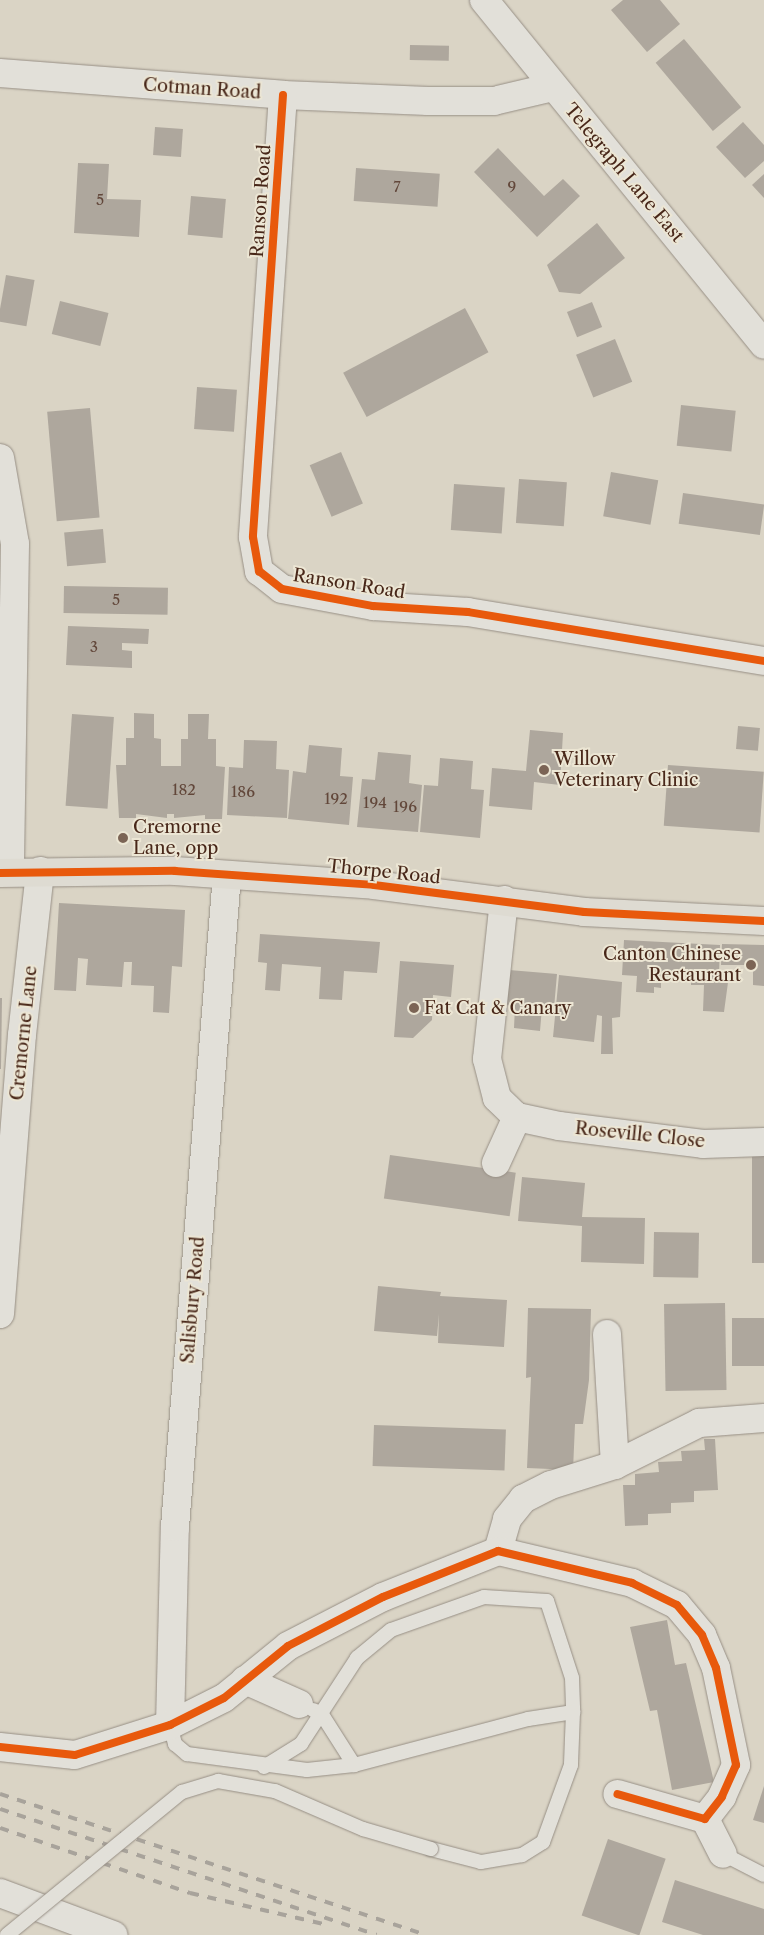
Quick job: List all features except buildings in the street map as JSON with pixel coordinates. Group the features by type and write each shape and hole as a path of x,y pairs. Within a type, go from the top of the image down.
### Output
{"main road":[{"name":"Thorpe Road","path":"5,872 227,875 504,900 584,912 764,921"}],"street":[{"name":"Telegraph Lane East","path":"484,0 764,345"},
{"name":"Cotman Road","path":"0,73 283,96 494,102 553,87"},
{"name":"Ranson Road","path":"283,96 252,537 259,571 282,589 373,606 468,612 764,661"},
{"path":"0,458 15,544 5,872"},
{"name":"Cremorne Lane","path":"1,1300 22,1035 40,871"},
{"name":"Salisbury Road","path":"170,1725 175,1518 227,875"},
{"path":"496,1163 517,1117 497,1098 487,1060 504,900"},
{"name":"Roseville Close","path":"517,1117 703,1144 764,1142"},
{"path":"607,1334 616,1465"},
{"path":"498,1551 507,1519 523,1500 551,1485 616,1465 699,1423 764,1418"},
{"path":"0,1748 75,1755 170,1725 224,1698 288,1646 383,1597 498,1551 632,1583 677,1605 702,1635 716,1668 736,1765 722,1797 705,1819"},
{"path":"245,1680 310,1708"},
{"path":"617,1794 705,1819 723,1854"},
{"path":"0,1893 113,1935"}],"lane":[{"path":"7,1935 182,1792 218,1781 275,1791 363,1829 481,1862 522,1855 543,1842 571,1765 574,1712 572,1678 547,1601 484,1596 391,1630 357,1658 310,1708 301,1744 264,1767"},
{"path":"310,1708 354,1765"},
{"path":"170,1725 175,1744 187,1754 264,1767 307,1770 354,1765 528,1719 574,1712"},
{"path":"723,1854 764,1875"}],"railway":[{"path":"0,1794 427,1935"},
{"path":"0,1809 376,1935"},
{"path":"0,1828 190,1893 323,1924"}],"cycle path":[{"path":"283,95 253,537 259,571 282,589 373,606 468,612 764,661"},
{"path":"0,873 175,871 374,885 584,912 764,921"},
{"path":"0,1747 75,1755 170,1725 224,1698 288,1646 383,1597 498,1551 632,1583 677,1605 702,1635 716,1668 736,1765 722,1797 705,1819 617,1794"}],"place":[{"name":"Willow Veterinary Clinic","path":"544,770"},
{"name":"Cremorne Lane, opp","path":"123,838"},
{"name":"Canton Chinese Restaurant","path":"751,965"},
{"name":"Fat Cat & Canary","path":"414,1008"}]}
